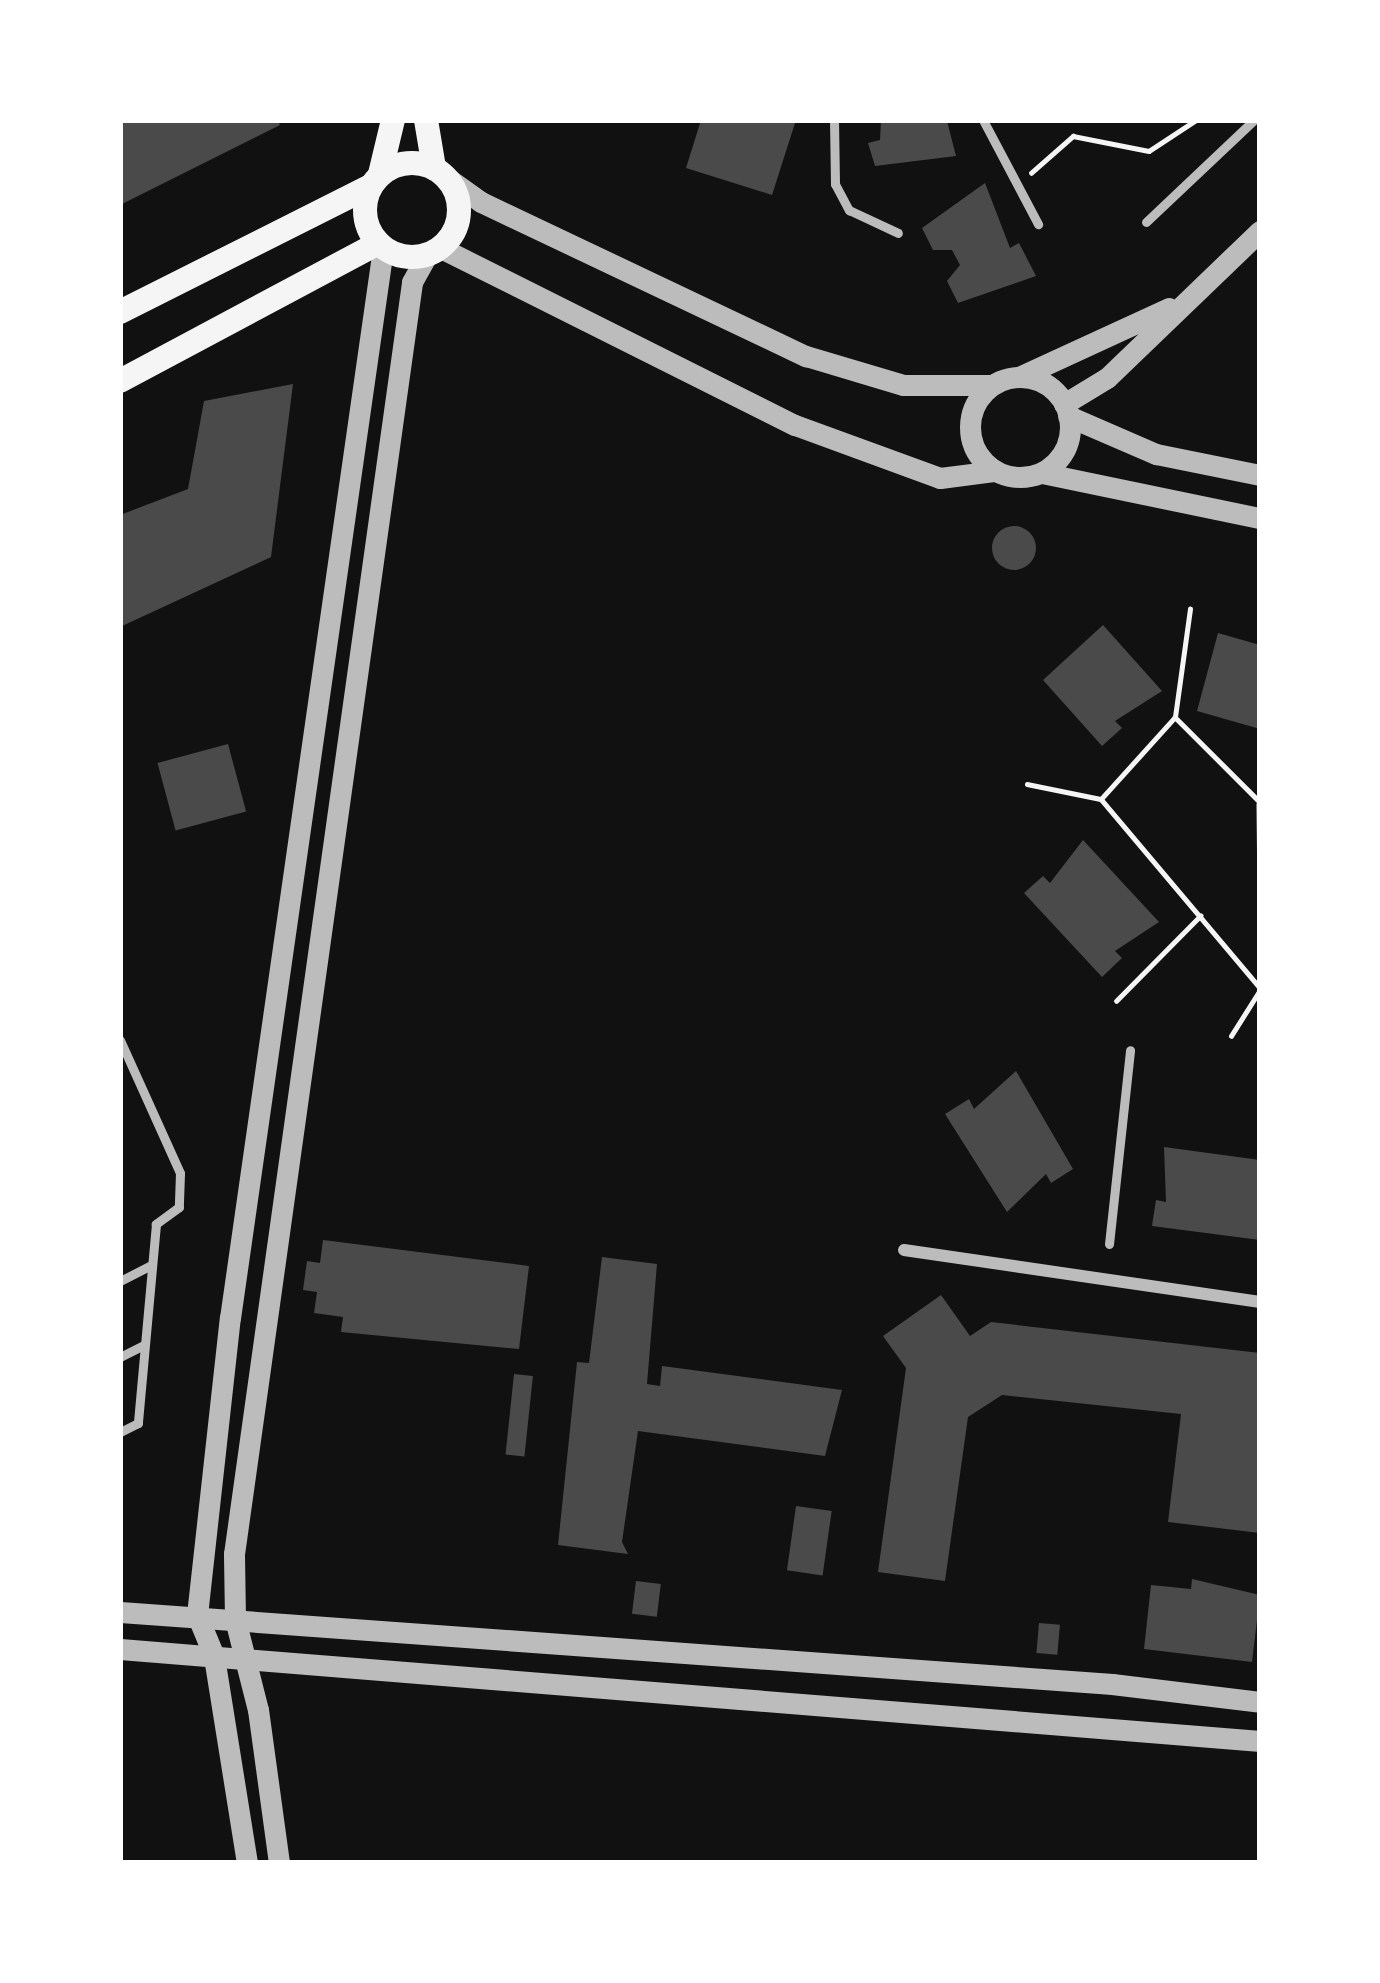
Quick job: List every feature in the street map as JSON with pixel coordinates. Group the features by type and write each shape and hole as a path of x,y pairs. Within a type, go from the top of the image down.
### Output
{"main road":[{"path":"381,246 364,212 393,120"},
{"path":"120,381 381,246 434,252 458,222 426,120"},
{"path":"120,312 406,163 440,173"}],"street":[{"path":"440,173 481,202 806,356 903,385 992,386 1175,305"},
{"path":"1042,472 1064,452 1066,410 1107,378 1175,305 1260,231"},
{"path":"247,1863 214,1656 196,1615 230,1318 381,246"},
{"path":"279,1863 249,1663 235,1619 240,1491 412,282 434,252 815,433 940,478 994,471 1042,472 1260,518"},
{"path":"1019,377 1049,386 1066,410 1156,454 1260,475"},
{"path":"992,386 970,430 994,471"},
{"path":"904,1250 1260,1302"},
{"path":"120,1612 1260,1702"},
{"path":"120,1649 1260,1741"}],"lane":[{"path":"834,120 835,184 849,210 898,233"},
{"path":"983,120 1038,224"},
{"path":"1146,222 1254,120"},
{"path":"120,1040 180,1173 179,1208 155,1224 138,1423 120,1432"},
{"path":"1109,1244 1130,1050"},
{"path":"120,1280 150,1266"},
{"path":"120,1357 142,1346"}],"path":[{"path":"1016,183 1073,136 1149,151 1196,120"},
{"path":"1101,799 1175,717 1190,609"},
{"path":"1175,717 1260,801 1260,901"},
{"path":"1027,784 1101,799 1260,989 1231,1036"},
{"path":"1116,1001 1200,916"}],"building":[{"path":"120,120 277,120 280,125 120,205"},
{"path":"701,120 796,120 772,195 686,168"},
{"path":"881,120 947,121 956,156 875,166 868,143 880,140"},
{"path":"985,183 1010,248 1019,243 1036,276 958,303 947,281 960,265 952,250 933,250 922,228"},
{"path":"293,384 271,557 120,627 120,515 188,489 204,401"},
{"path":"1014,526 1030,532 1036,548 1030,564 1014,570 998,564 992,548 998,532"},
{"path":"1103,625 1162,691 1115,721 1122,728 1102,746 1043,680"},
{"path":"1218,633 1260,645 1260,729 1197,711"},
{"path":"228,744 246,812 176,831 157,763"},
{"path":"1083,840 1159,922 1115,951 1122,958 1102,977 1024,893 1043,876 1050,883"},
{"path":"1016,1071 1073,1169 1051,1183 1046,1174 1007,1212 945,1114 969,1099 974,1109"},
{"path":"1164,1147 1260,1160 1260,1240 1152,1226 1156,1200 1166,1202"},
{"path":"323,1240 529,1266 519,1349 341,1332 343,1317 314,1313 317,1292 303,1290 307,1261 320,1263"},
{"path":"602,1257 657,1264 647,1384 660,1386 662,1366 842,1390 825,1456 638,1431 622,1542 628,1554 558,1545 577,1362 589,1363"},
{"path":"941,1295 970,1336 991,1322 1260,1353 1260,1533 1168,1522 1181,1414 1002,1395 968,1417 945,1581 878,1572 906,1368 883,1336"},
{"path":"514,1374 533,1376 524,1457 506,1455"},
{"path":"796,1506 832,1511 823,1575 787,1570"},
{"path":"1192,1579 1260,1595 1252,1662 1144,1649 1151,1585 1191,1589"},
{"path":"636,1581 661,1584 657,1617 632,1614"},
{"path":"1039,1623 1060,1625 1057,1655 1036,1653"}]}
